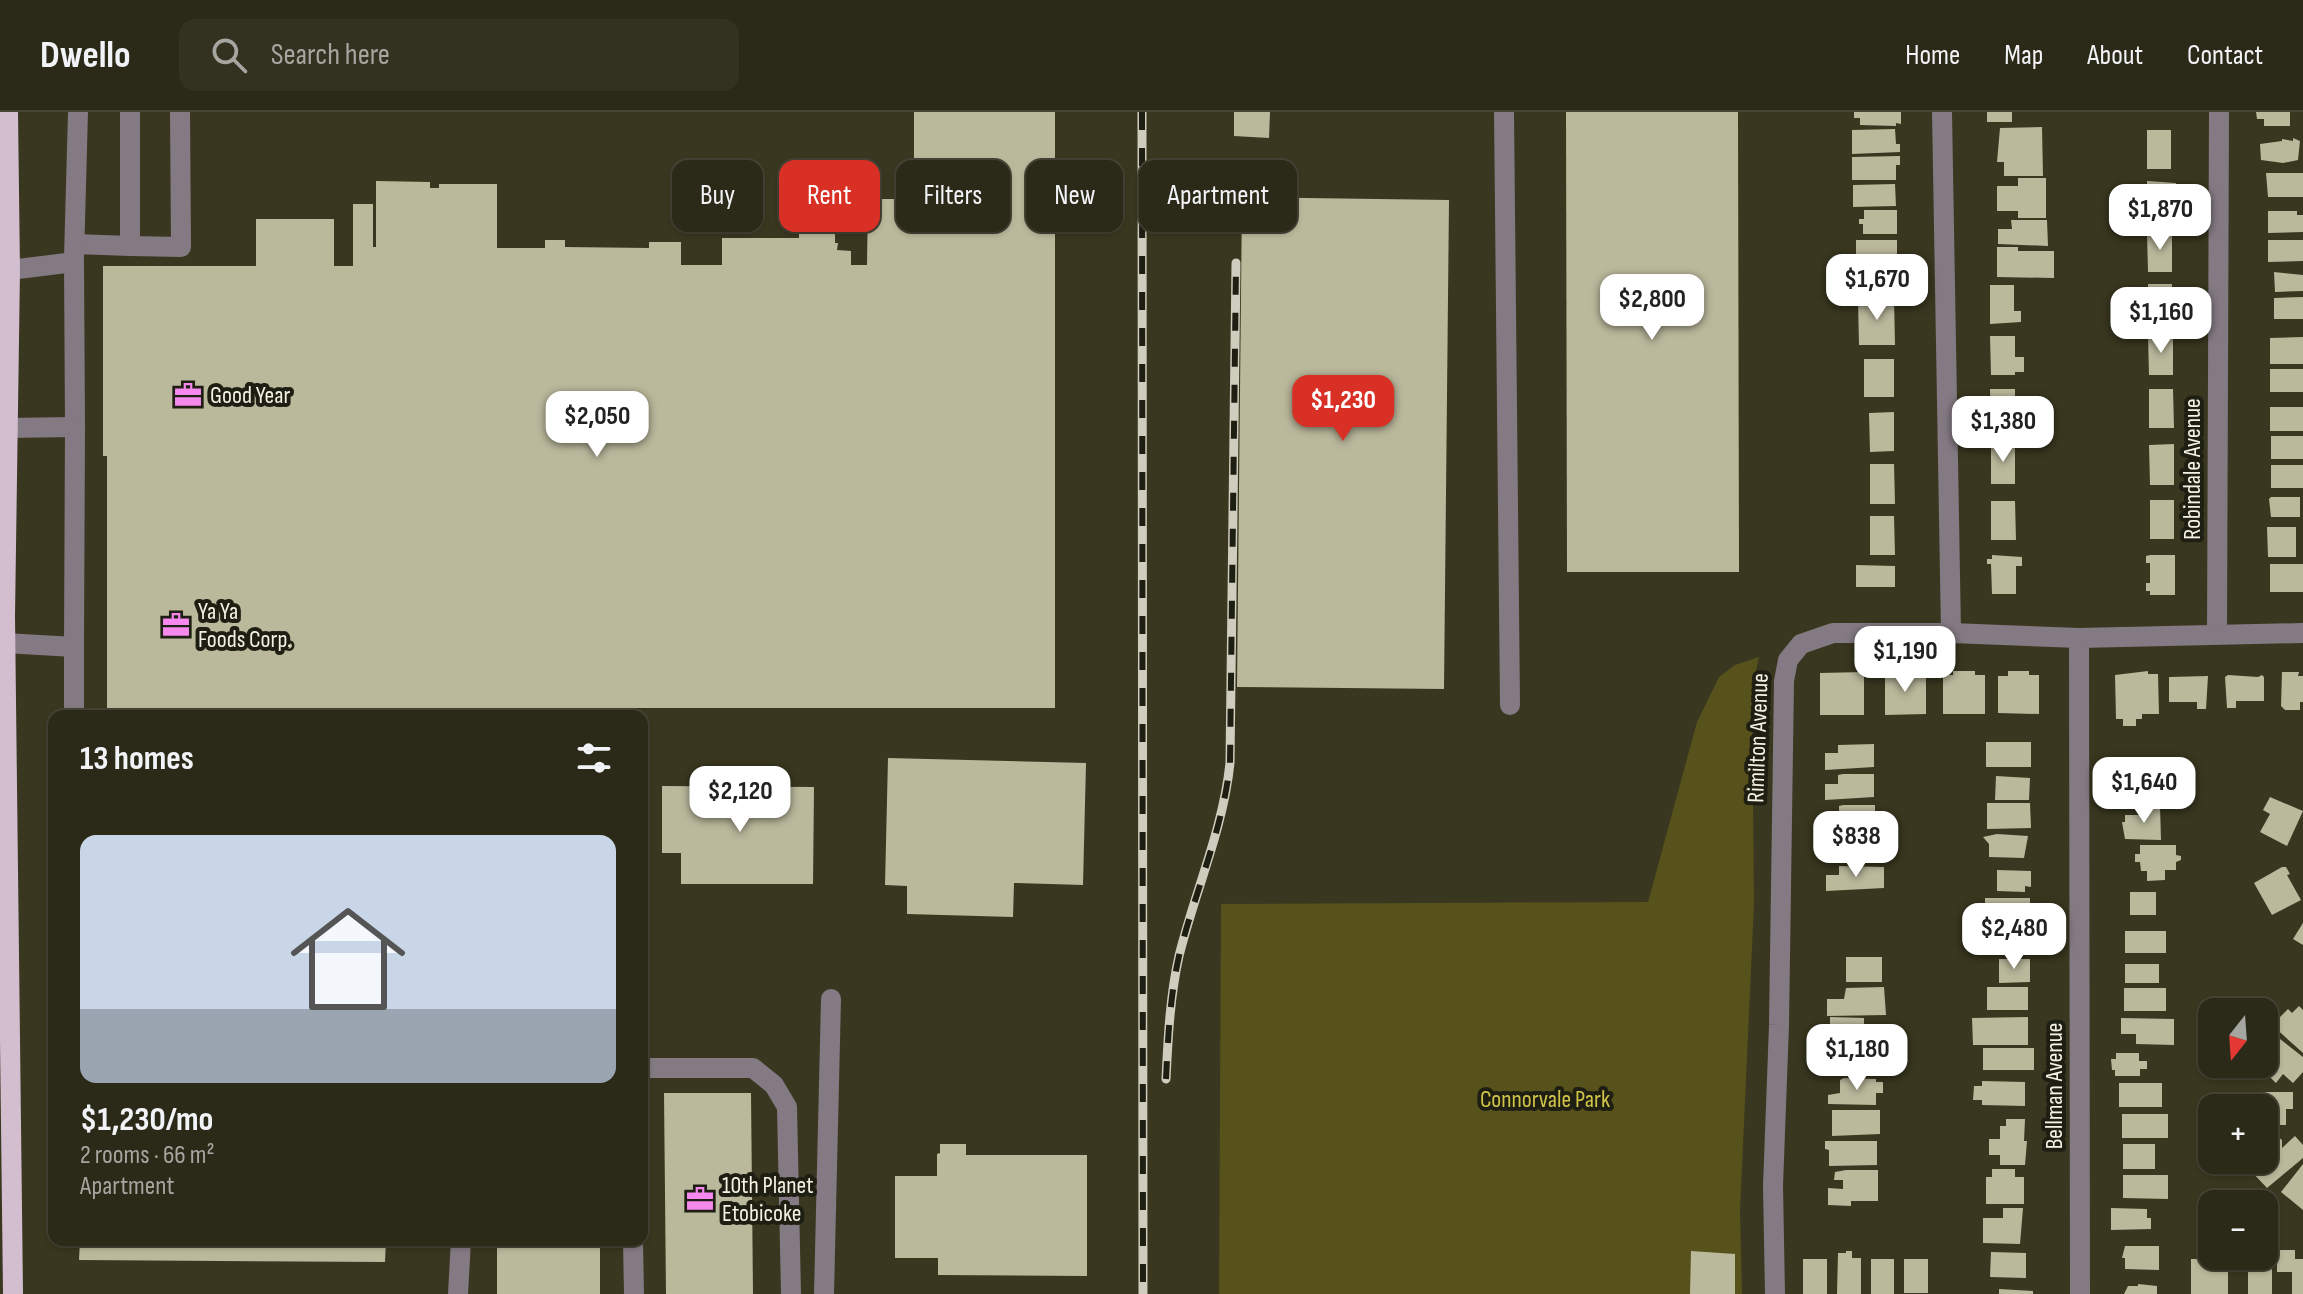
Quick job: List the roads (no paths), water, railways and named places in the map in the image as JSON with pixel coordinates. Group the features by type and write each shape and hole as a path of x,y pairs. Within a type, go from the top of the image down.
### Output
{"main road":[{"path":"8,112 10,270 3,552 6,1121 13,1294"}],"street":[{"path":"74,710 74,253 78,112"},
{"path":"130,112 130,246"},
{"path":"10,270 74,253 130,246 181,247 180,112"},
{"path":"1504,112 1510,705"},
{"path":"1942,112 1951,633"},
{"name":"Robindale Avenue","path":"2217,633 2219,112"},
{"path":"7,428 75,427"},
{"name":"Rimilton Avenue","path":"1775,1294 1773,1186 1785,666 1801,644 1833,633 2079,638 2303,633"},
{"name":"Bellman Avenue","path":"2079,638 2080,1294"},
{"path":"5,643 74,647"},
{"path":"824,1294 831,999"},
{"path":"648,1068 753,1068 774,1085 787,1107 791,1294"},
{"path":"458,1294 461,1246"},
{"path":"633,1246 634,1294"}],"railway":[{"path":"1142,112 1143,1294"},
{"path":"1166,1079 1176,971 1221,812 1230,763 1236,263"}],"place":[{"name":"Good Year","path":"188,395"},
{"name":"Ya Ya Foods Corp.","path":"176,625"},
{"name":"10th Planet Etobicoke","path":"700,1199"}],"park label":[{"name":"Connorvale Park","path":"1545,1099"}]}
